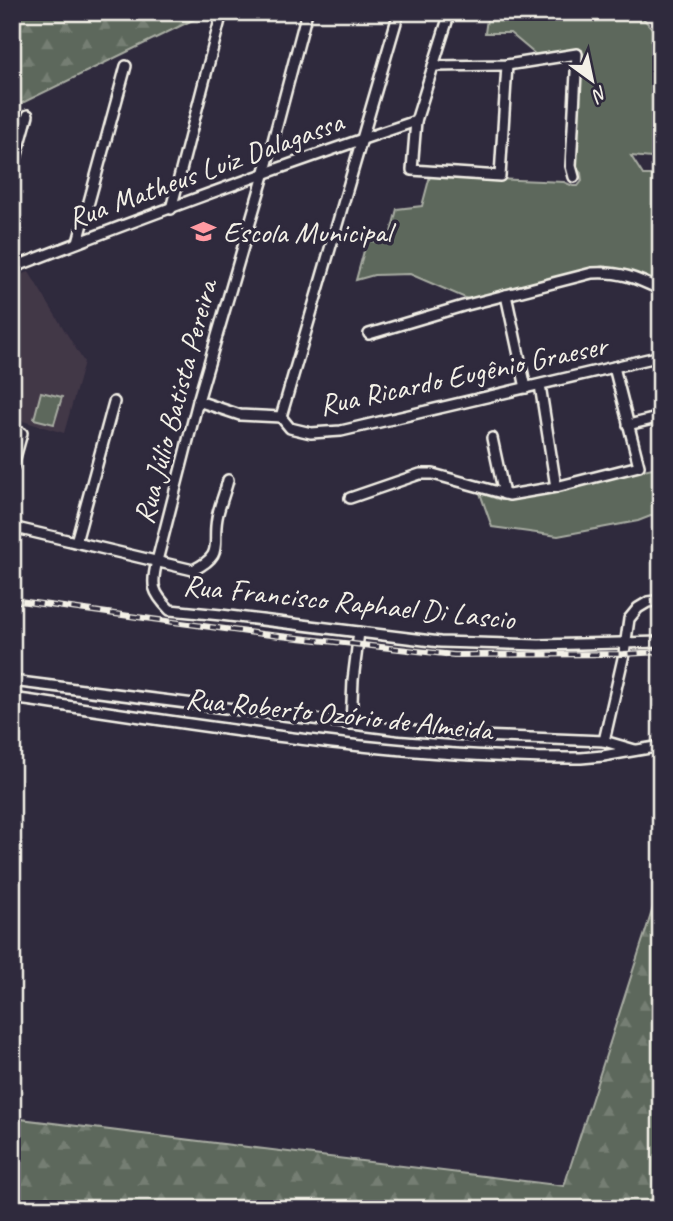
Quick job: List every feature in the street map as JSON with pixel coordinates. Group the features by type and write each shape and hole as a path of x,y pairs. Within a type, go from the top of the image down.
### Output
{"street":[{"name":"Rua Júlio Batista Pereira","path":"157,561 198,401 264,175 307,12"},
{"path":"198,401 240,415 281,418 399,12"},
{"path":"450,12 416,121 412,170 500,176 507,65"},
{"path":"171,209 220,20"},
{"path":"433,66 507,65 577,54 571,166 574,177"},
{"path":"78,242 126,66"},
{"path":"12,173 28,115"},
{"name":"Rua Matheus Luiz Dalagassa","path":"12,268 416,121"},
{"path":"369,334 592,273 626,275 661,290"},
{"path":"506,295 526,388"},
{"name":"Rua Ricardo Eugênio Graeser","path":"281,418 290,428 310,433 341,431 661,356"},
{"path":"350,498 420,474 433,474 509,495 556,487 639,466 614,367"},
{"path":"540,385 556,487"},
{"path":"76,542 114,402"},
{"path":"628,425 661,417"},
{"path":"12,469 22,433"},
{"path":"492,438 504,494"},
{"path":"12,527 193,570 206,563 216,548 217,519 228,480"},
{"name":"Rua Francisco Raphael Di Lascio","path":"157,561 153,580 158,598 170,610 440,642 538,645 661,642"},
{"path":"604,741 629,619 638,608 648,602 661,600"},
{"path":"351,724 359,632"},
{"path":"12,681 351,724 453,734 604,741 636,750"},
{"name":"Rua Roberto Ozório de Almeida","path":"12,698 348,746 426,753 581,758 661,746"}],"shaded area":[{"path":"29,272 84,362 64,433 12,418 12,278"}],"green space":[{"path":"12,12 209,12 12,108"},
{"path":"488,12 641,12 641,16 661,38 661,159 631,156 643,175 661,175 661,285 633,273 603,266 470,300 410,274 374,275 356,280 367,240 388,244 397,209 422,206 430,176 564,182 573,186 578,186 582,181 581,173 574,166 582,50 535,54 510,33 485,33"},
{"path":"41,392 62,397 54,424 34,419"},
{"path":"661,466 661,512 638,521 558,536 492,527 480,493 501,500 514,500"},
{"path":"661,883 661,1209 12,1209 12,1118 564,1186"}],"railway":[{"path":"12,600 262,634 454,655 661,652"}],"place":[{"name":"Escola Municipal","path":"203,232"}]}
